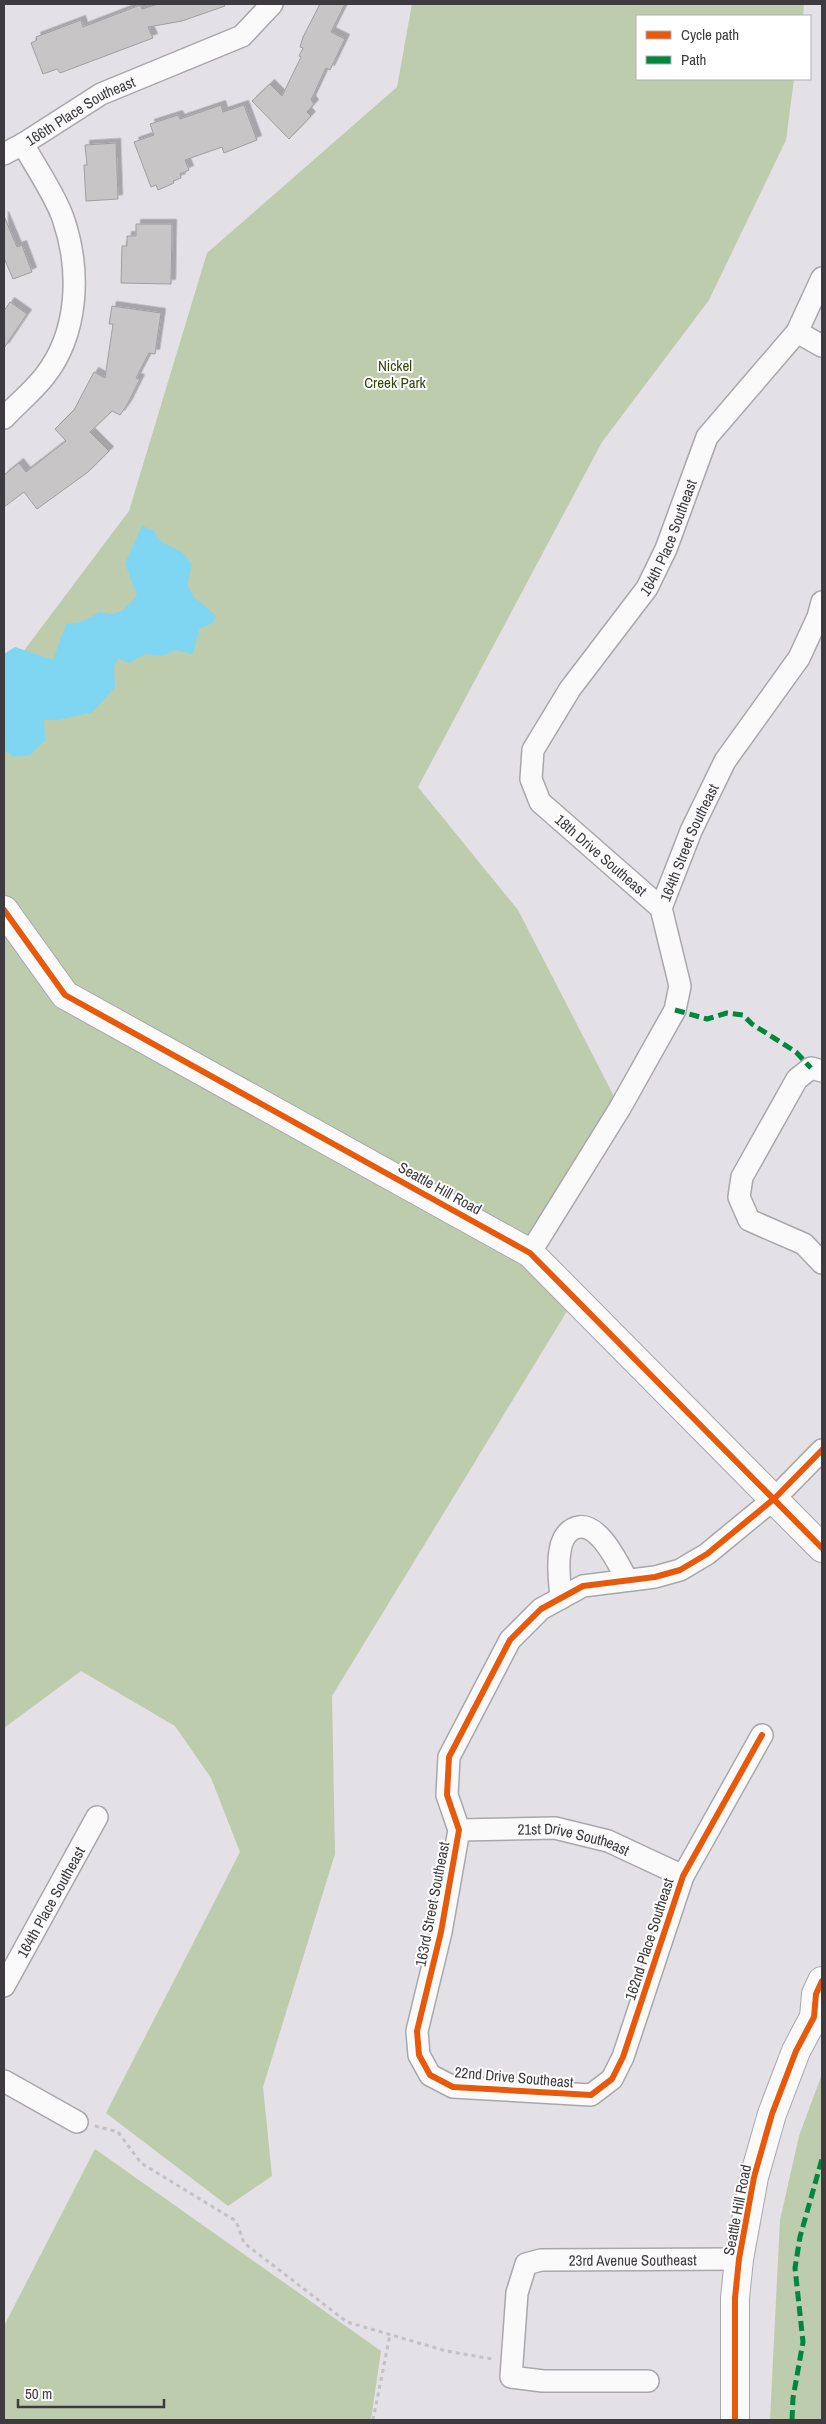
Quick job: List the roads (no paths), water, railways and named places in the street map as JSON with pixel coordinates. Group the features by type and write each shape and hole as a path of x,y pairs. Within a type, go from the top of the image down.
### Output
{"street":[{"name":"166th Place Southeast","path":"4,418 44,377 66,341 75,300 72,257 63,217 23,144 101,94 242,36 272,4"},
{"path":"4,154 23,144"},
{"name":"164th Place Southeast","path":"540,802 531,779 533,750 570,689 647,588 666,549 707,437 797,332 822,278"},
{"path":"797,332 822,346"},
{"name":"164th Street Southeast","path":"530,1252 620,1108 675,1010 680,986 661,908 691,831 725,761 799,658 818,617 822,602"},
{"name":"18th Drive Southeast","path":"540,802 661,908"},
{"name":"Seattle Hill Road","path":"4,910 65,995 530,1252 775,1498 822,1548"},
{"path":"817,1070 797,1079 742,1177 740,1197 749,1220 804,1244 822,1263"},
{"name":"163rd Street Southeast","path":"419,2055 416,2031 442,1932 459,1830 447,1794 449,1757 510,1640 541,1609 583,1586 680,1570 707,1554 775,1498 822,1450"},
{"path":"561,1598 560,1550 565,1536 573,1529 581,1526 593,1531 604,1540 627,1580"},
{"name":"162nd Place Southeast","path":"591,2095 612,2079 623,2057 683,1876 762,1735"},
{"name":"164th Place Southeast","path":"4,1986 97,1817"},
{"name":"21st Drive Southeast","path":"459,1830 556,1828 608,1841 683,1876"},
{"name":"Seattle Hill Road","path":"734,2419 735,2298 739,2259 754,2177 772,2114 796,2052 818,2014 816,1994 822,1981"},
{"name":"22nd Drive Southeast","path":"419,2055 430,2075 453,2087 591,2095"},
{"path":"4,2082 73,2120"},
{"name":"23rd Avenue Southeast","path":"648,2381 542,2381 511,2370 517,2293 526,2264 541,2260 739,2259"}],"water":[{"path":"142,526 153,530 161,542 182,552 192,565 187,585 194,597 216,616 212,623 199,629 193,654 175,650 162,656 145,654 129,663 118,658 114,667 115,687 93,712 58,720 44,720 45,740 30,755 13,757 4,749 4,654 15,647 53,660 66,624 81,622 100,612 112,614 122,611 137,596 125,563"}],"park label":[{"name":"Nickel Creek Park","path":"395,374"}]}
